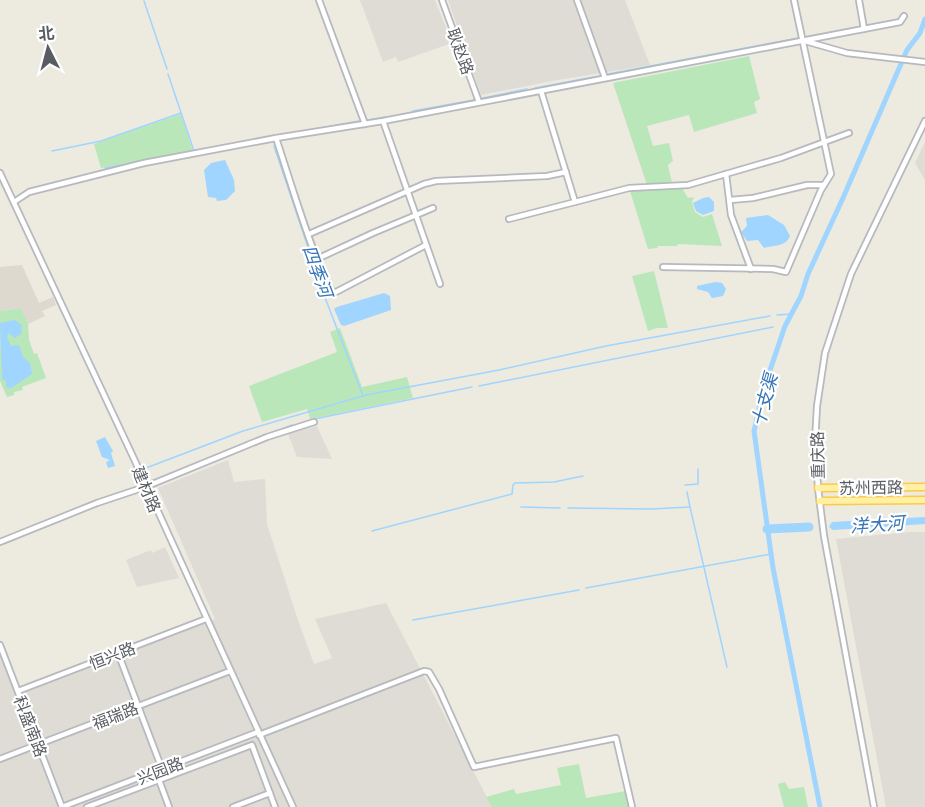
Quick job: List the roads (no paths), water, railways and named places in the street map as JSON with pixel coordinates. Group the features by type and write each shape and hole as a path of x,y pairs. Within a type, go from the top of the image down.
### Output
{"main road":[{"name":"苏州西路","path":"818,488 925,487"},
{"name":"苏州西路","path":"820,501 925,500"}],"street":[{"path":"320,0 365,124"},
{"name":"耿赵路","path":"442,0 479,102"},
{"path":"577,0 605,78"},
{"path":"663,267 786,272 831,174 794,0"},
{"path":"859,0 864,29"},
{"path":"14,202 29,192 144,163 383,121 864,29 900,22 904,16"},
{"path":"802,40 847,53 925,62"},
{"path":"542,91 575,202"},
{"path":"383,121 440,284"},
{"name":"重庆路","path":"874,807 824,536 815,443 817,406 825,353 851,274 925,121"},
{"path":"509,219 629,189 688,185 781,158 849,133"},
{"path":"276,138 317,259 329,289 334,293 426,244"},
{"name":"建材路","path":"0,172 135,461 292,807"},
{"path":"309,234 424,184 445,180 554,176 566,172"},
{"path":"726,174 733,221 751,269"},
{"path":"730,200 753,198 807,185 824,185"},
{"path":"317,259 373,232 434,208"},
{"path":"0,542 97,503 145,487 267,437 314,422"},
{"path":"862,488 862,501"},
{"name":"恒兴路","path":"18,691 206,619"},
{"name":"科盛南路","path":"0,645 62,807"},
{"path":"118,653 162,769"},
{"name":"福瑞路","path":"0,759 230,671"},
{"name":"兴园路","path":"62,807 424,671 429,672 439,689 474,767 616,738 632,807"},
{"path":"87,807 252,745 275,807"},
{"path":"159,780 169,807"},
{"path":"232,807 270,793"}],"water":[{"path":"225,160 234,180 235,191 226,200 217,201 216,198 208,197 204,170 211,163"},
{"path":"709,197 714,202 714,211 703,215 696,211 693,203"},
{"path":"768,215 784,225 790,236 788,240 783,244 764,248 758,240 747,241 741,232 747,226 746,218"},
{"path":"715,282 722,283 726,289 723,296 712,298 708,292 697,289 697,286"},
{"path":"384,293 390,296 391,310 344,326 341,325 334,309"},
{"path":"14,320 22,326 21,334 15,338 8,333 7,337 11,346 19,345 23,357 30,363 32,374 11,388 6,387 6,381 2,379 0,323"},
{"path":"105,437 113,451 111,453 115,466 108,468 106,462 110,460 102,457 96,441"},
{"path":"925,517 925,524 833,530 829,527 832,522"}],"waterway":[{"path":"608,74 799,38 791,0"},
{"path":"144,1 167,69"},
{"name":"十支渠","path":"820,807 773,568 754,431 764,388 785,326 801,296 808,274 907,50 920,33 925,19"},
{"path":"168,74 194,151"},
{"path":"535,88 599,76"},
{"path":"483,98 527,89"},
{"path":"413,111 474,100"},
{"path":"52,151 101,141 181,113"},
{"path":"368,120 385,117"},
{"path":"288,134 359,121"},
{"name":"四季河","path":"274,146 324,295 363,396"},
{"path":"105,168 142,161"},
{"path":"777,315 792,314"},
{"path":"146,468 243,431 366,395 499,370 606,346 770,316"},
{"path":"479,386 773,327"},
{"path":"314,419 472,387"},
{"path":"246,443 292,425"},
{"path":"685,485 698,484 698,469"},
{"path":"372,531 512,494 515,483 554,482 583,476"},
{"path":"568,508 690,507 687,492"},
{"path":"521,507 560,508"},
{"path":"690,507 727,667"},
{"name":"洋大河","path":"767,529 809,527"},
{"path":"586,588 771,554"},
{"path":"413,620 579,590"}]}
